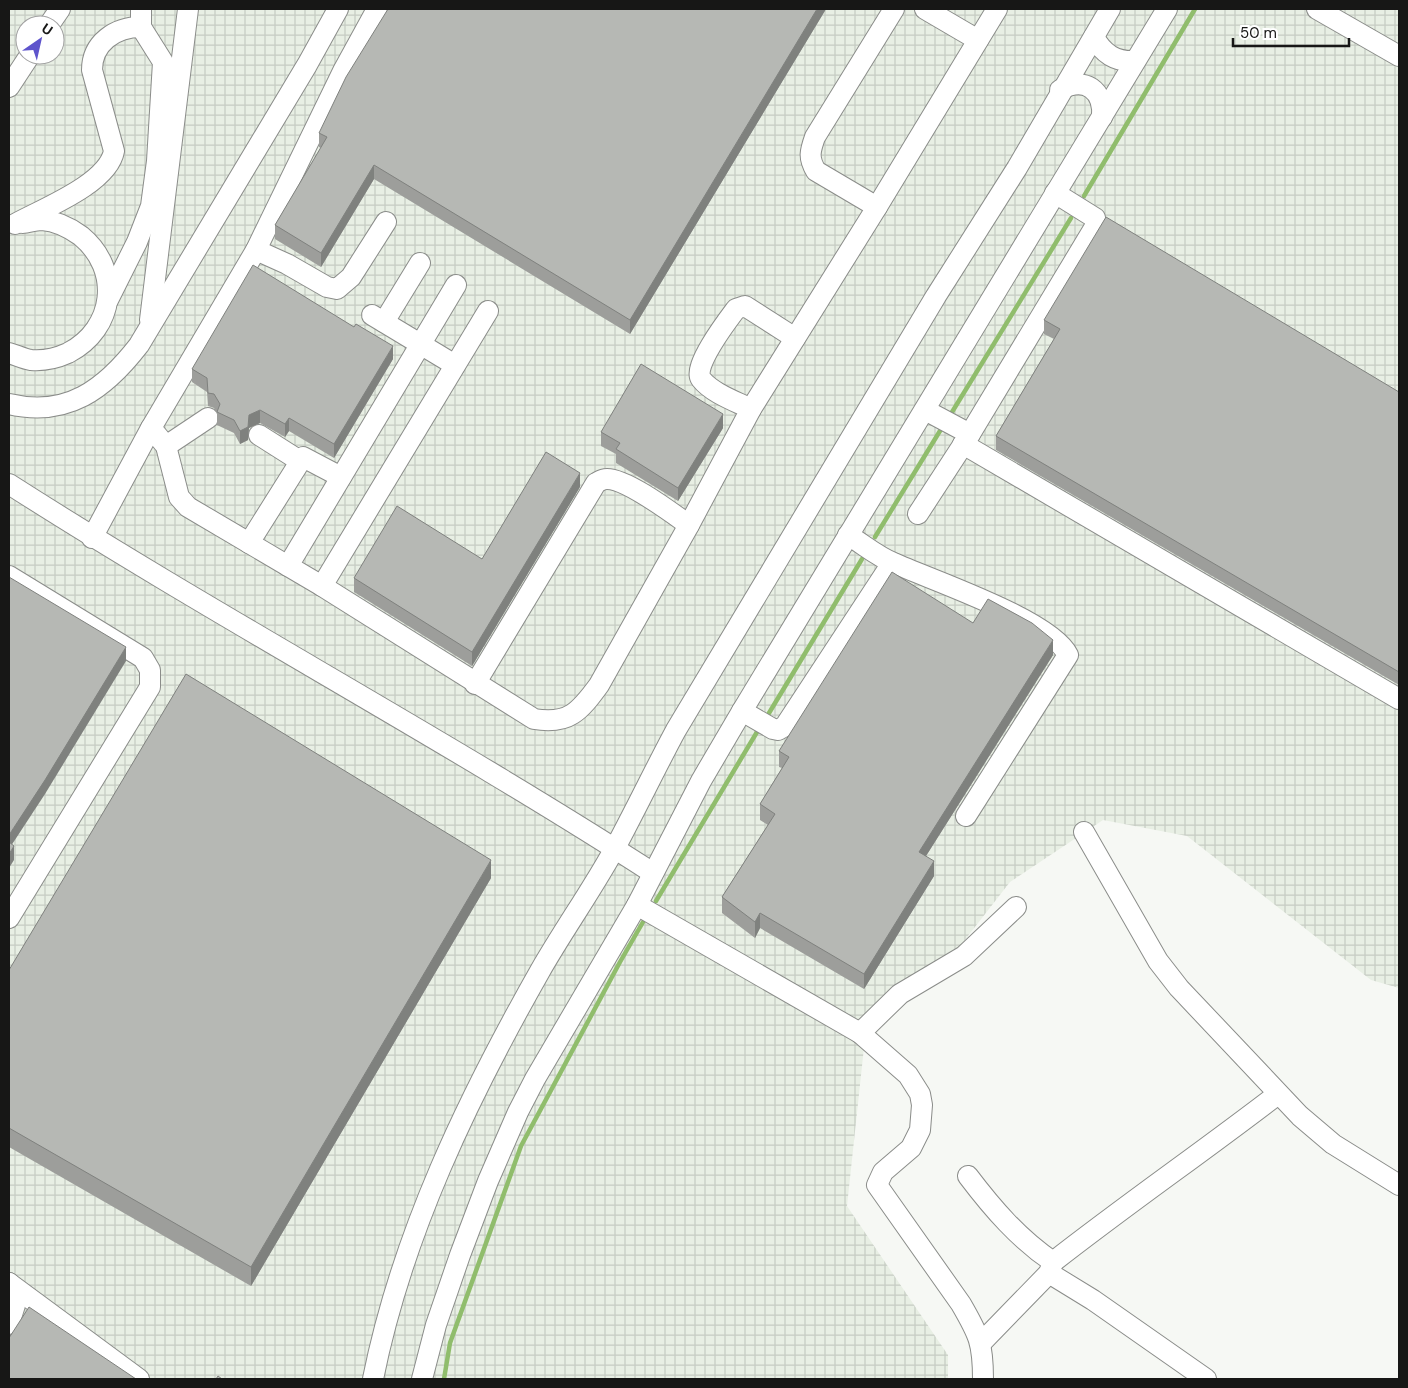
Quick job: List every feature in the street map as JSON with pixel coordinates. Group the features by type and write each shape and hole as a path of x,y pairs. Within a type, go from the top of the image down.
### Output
{"street":[{"path":"148,330 188,9"},
{"path":"9,404 31,407 70,404 105,382 122,368 148,330 302,74 338,9"},
{"path":"92,538 151,428 256,250 343,71 377,9"},
{"path":"878,207 816,171 810,161 810,151 815,137 894,9"},
{"path":"925,9 978,40"},
{"path":"151,428 166,446 179,497 188,507 322,586 475,684 534,719 551,722 571,716 585,704 599,685 689,525 750,409 878,207 997,9"},
{"path":"373,1379 409,1250 471,1097 541,970 614,848 676,730 936,296 1017,168 1060,90 1110,9"},
{"path":"422,1379 436,1326 499,1154 535,1079 637,905 701,781 756,719 848,535 939,418 1055,193 1167,9"},
{"path":"1317,9 1399,56"},
{"path":"9,353 31,360 58,358 82,346 100,325 108,300 137,242 151,206 157,161 163,62 141,18 103,41 92,61 92,70 114,151 110,163 94,180 12,226"},
{"path":"1094,37 1099,46 1110,56 1125,61 1135,61"},
{"path":"9,87 23,65"},
{"path":"1060,90 1070,84 1081,84 1091,88 1099,96 1103,106 1102,117"},
{"path":"918,514 967,439 1096,225 1095,218 1055,193"},
{"path":"12,226 43,220 70,228 93,246 106,271 108,300"},
{"path":"256,250 287,264 327,287 337,289 351,278 386,222"},
{"path":"420,263 378,319 455,365"},
{"path":"288,566 456,285"},
{"path":"750,409 709,387 700,378 698,369 702,360 736,309 745,306 795,338"},
{"path":"322,586 488,311"},
{"path":"166,446 208,418"},
{"path":"939,418 967,439 1399,699"},
{"path":"259,435 300,461"},
{"path":"249,543 304,457 341,477"},
{"path":"475,684 596,484 604,479 612,479 652,500 689,525"},
{"path":"9,484 92,538 281,648 653,873"},
{"path":"848,535 892,563 949,585 1016,616 1056,641 1068,655 966,816"},
{"path":"756,719 778,730 785,726 892,563"},
{"path":"9,576 143,658 150,670 150,686 9,918"},
{"path":"1084,832 1158,961 1179,988 1278,1094 1333,1144 1399,1185"},
{"path":"637,905 860,1033 908,1075 920,1094 922,1105 917,1140 901,1158 883,1172 878,1185 961,1304 981,1343 983,1379"},
{"path":"860,1033 900,994 964,956 1016,907"},
{"path":"981,1343 1051,1268 1107,1219 1225,1135 1278,1094"},
{"path":"968,1176 996,1213 1066,1282 1206,1379"},
{"path":"9,1283 15,1305 9,1324"},
{"path":"9,1283 139,1379"}],"shaded area":[{"path":"9,9 1399,9 1399,988 1371,980 1187,836 1103,820 1010,882 936,977 865,1038 847,1206 948,1355 948,1379 9,1379"}],"building":[{"path":"388,9 817,9 630,320 374,165 321,253 275,225 327,137 319,133 346,77"},
{"path":"1106,217 1399,392 1399,672 996,436 1060,329 1044,320"},
{"path":"253,265 354,327 356,324 393,346 334,444 289,418 285,424 260,410 249,415 248,427 240,431 234,420 217,412 220,404 214,394 208,393 207,378 192,369"},
{"path":"641,364 723,414 678,488 616,449 620,443 601,432"},
{"path":"546,452 580,473 472,652 354,578 397,506 482,559"},
{"path":"892,572 973,623 988,599 1032,623 1053,640 919,852 934,861 864,974 760,913 755,922 722,897 775,814 760,804 789,757 779,751"},
{"path":"9,577 126,647 45,780 9,835"},
{"path":"186,674 491,860 251,1267 9,1128 9,970"},
{"path":"9,842 14,846 9,854"},
{"path":"29,1307 136,1379 9,1379 9,1338"}],"waterway":[{"path":"1084,196 1195,9"},
{"path":"949,417 1071,218"},
{"path":"875,537 943,426"},
{"path":"766,718 862,559"},
{"path":"656,901 760,727"},
{"path":"444,1379 450,1343 521,1146 643,922"}]}
